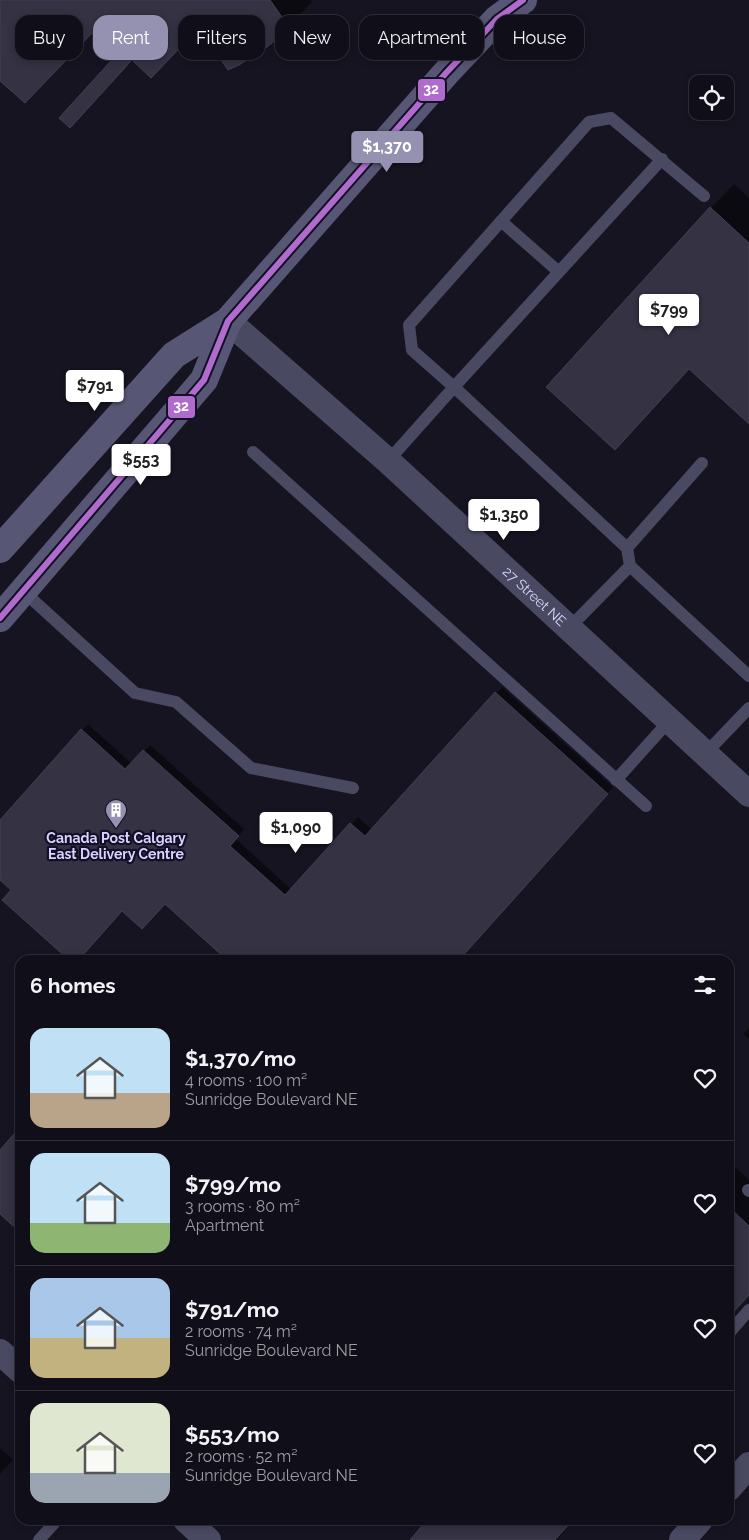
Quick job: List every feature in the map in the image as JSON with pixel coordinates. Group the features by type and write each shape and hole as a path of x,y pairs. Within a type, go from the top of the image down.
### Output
{"street":[{"path":"0,549 174,355 228,321 446,73 498,19 523,0"},
{"path":"0,618 204,380 228,321"},
{"name":"27 Street NE","path":"228,321 388,461 749,794"},
{"path":"0,1352 15,1366"},
{"path":"734,1482 749,1465"},
{"path":"192,1525 208,1540"},
{"path":"682,1540 696,1525"}],"lane":[{"path":"704,196 611,118 589,122 409,325 412,350 627,548 630,566 749,676"},
{"path":"388,461 662,159"},
{"path":"500,221 559,272"},
{"path":"253,452 646,806"},
{"path":"627,548 702,463"},
{"path":"569,628 630,566"},
{"path":"23,591 135,693 176,702 251,768 353,788"},
{"path":"705,754 749,708"},
{"path":"616,780 669,721"},
{"path":"734,1327 749,1310"},
{"path":"39,1540 52,1525"}],"building":[{"path":"0,0 270,0 281,15 275,15 275,40 265,48 265,15 178,15 178,50 151,78 132,60 168,60 168,15 93,15 93,32 83,43 83,15 15,15 15,60 66,60 25,103 0,81"},
{"path":"112,60 132,60 70,128 59,118"},
{"path":"221,60 247,60 239,65 228,70"},
{"path":"710,207 749,243 749,424 689,369 615,450 546,387"},
{"name":"Canada Post Calgary East Delivery Centre","path":"495,692 608,794 463,955 221,955 165,904 142,929 122,911 83,955 63,955 2,900 11,890 0,880 0,820 81,729 125,769 143,750 239,836 230,846 285,895 350,823 365,836"},
{"path":"15,1133 15,1228 0,1214 0,1150"},
{"path":"734,1212 749,1226 749,1295 734,1312"},
{"path":"423,1525 568,1525 555,1540 410,1540"}],"transit line":[{"name":"32","path":"0,618 204,380 228,321 446,73 497,19 523,0"}],"place":[{"name":"Canada Post Calgary East Delivery Centre","path":"116,829"}]}
